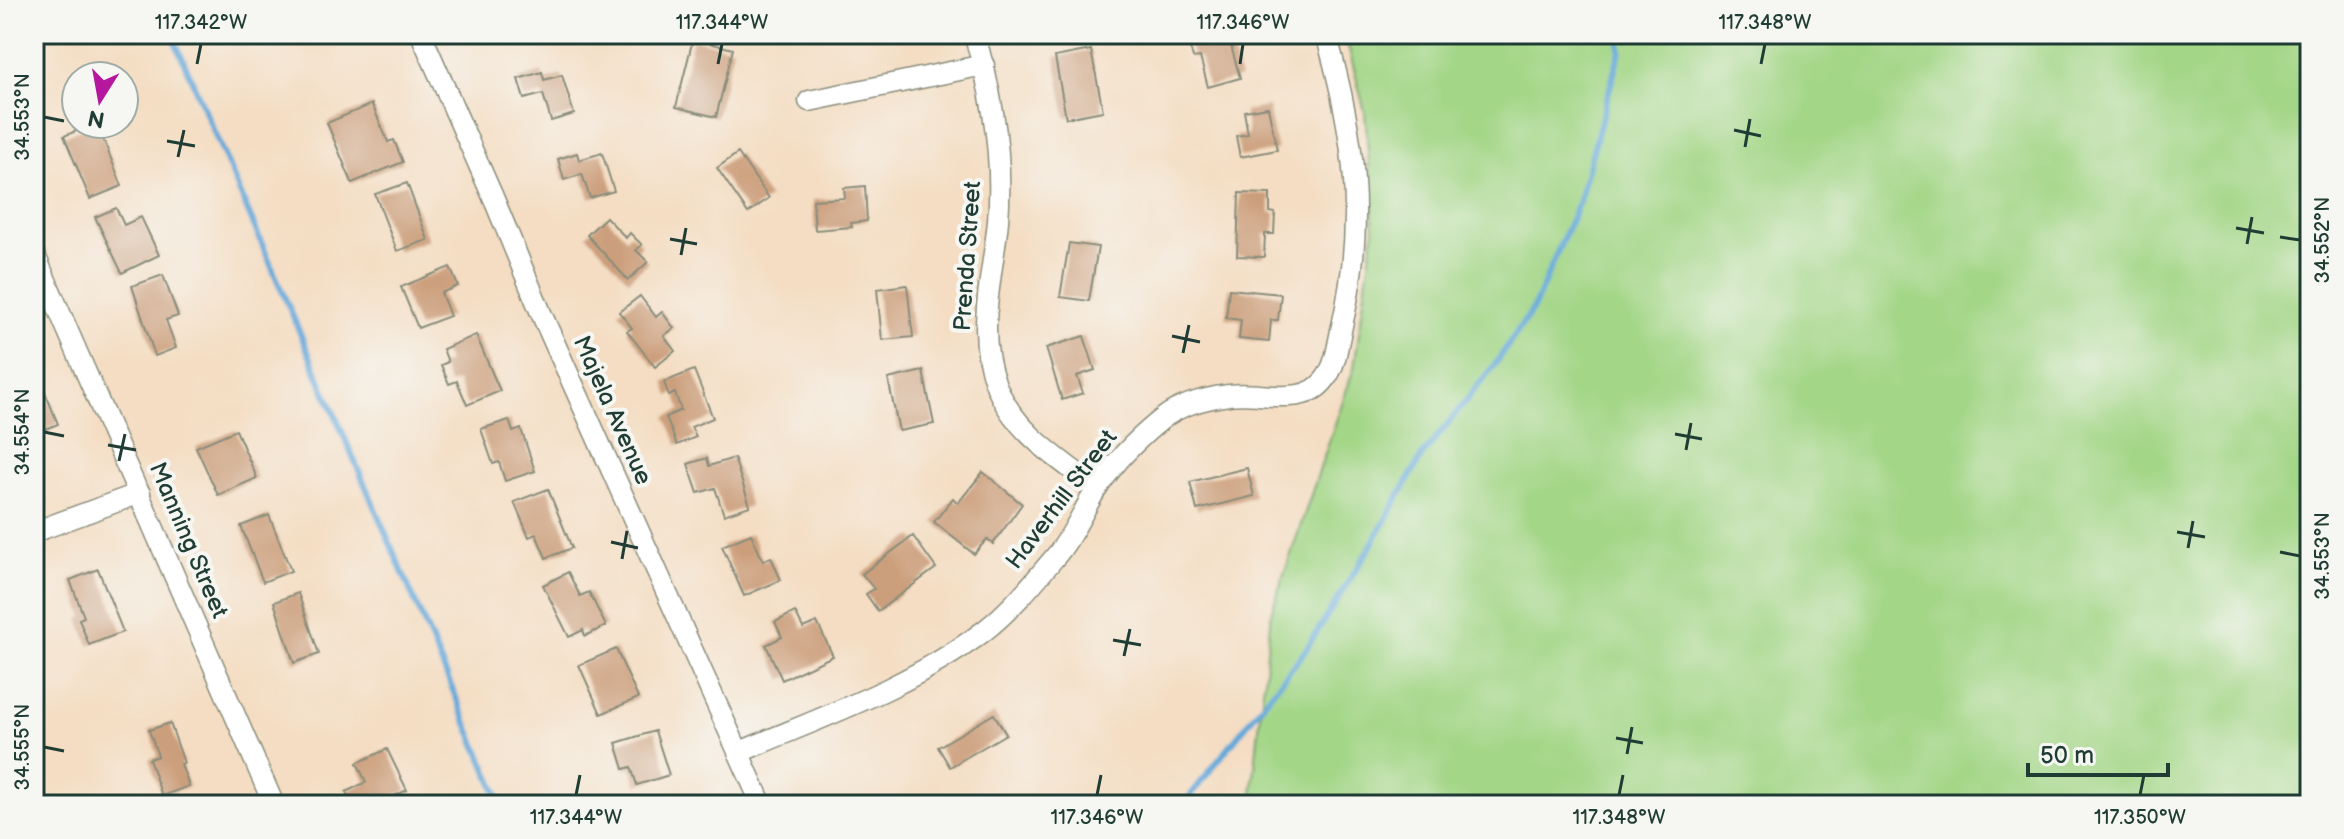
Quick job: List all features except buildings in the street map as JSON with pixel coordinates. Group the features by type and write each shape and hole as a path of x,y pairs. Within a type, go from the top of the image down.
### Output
{"street":[{"name":"Majela Avenue","path":"421,34 541,313 762,805"},
{"name":"Prenda Street","path":"974,34 984,65 999,169 998,221 988,295 986,348 996,386 1015,418 1040,446 1097,488"},
{"name":"Haverhill Street","path":"740,752 879,692 941,660 986,630 1058,554 1097,488 1131,447 1164,417 1193,404 1231,394 1289,396 1313,392 1327,378 1336,354 1349,294 1355,236 1355,180 1349,125 1326,34"},
{"path":"809,101 984,65"},
{"name":"Manning Street","path":"34,253 274,805"},
{"path":"34,532 140,493"}],"green space":[{"path":"1345,34 2310,34 2310,805 1251,805 1271,613 1354,368 1374,229 1365,112"}],"waterway":[{"path":"172,34 502,805"},
{"path":"1183,805 1305,651 1369,549 1422,456 1496,363 1534,307 1579,201 1620,51 1620,34"}]}
